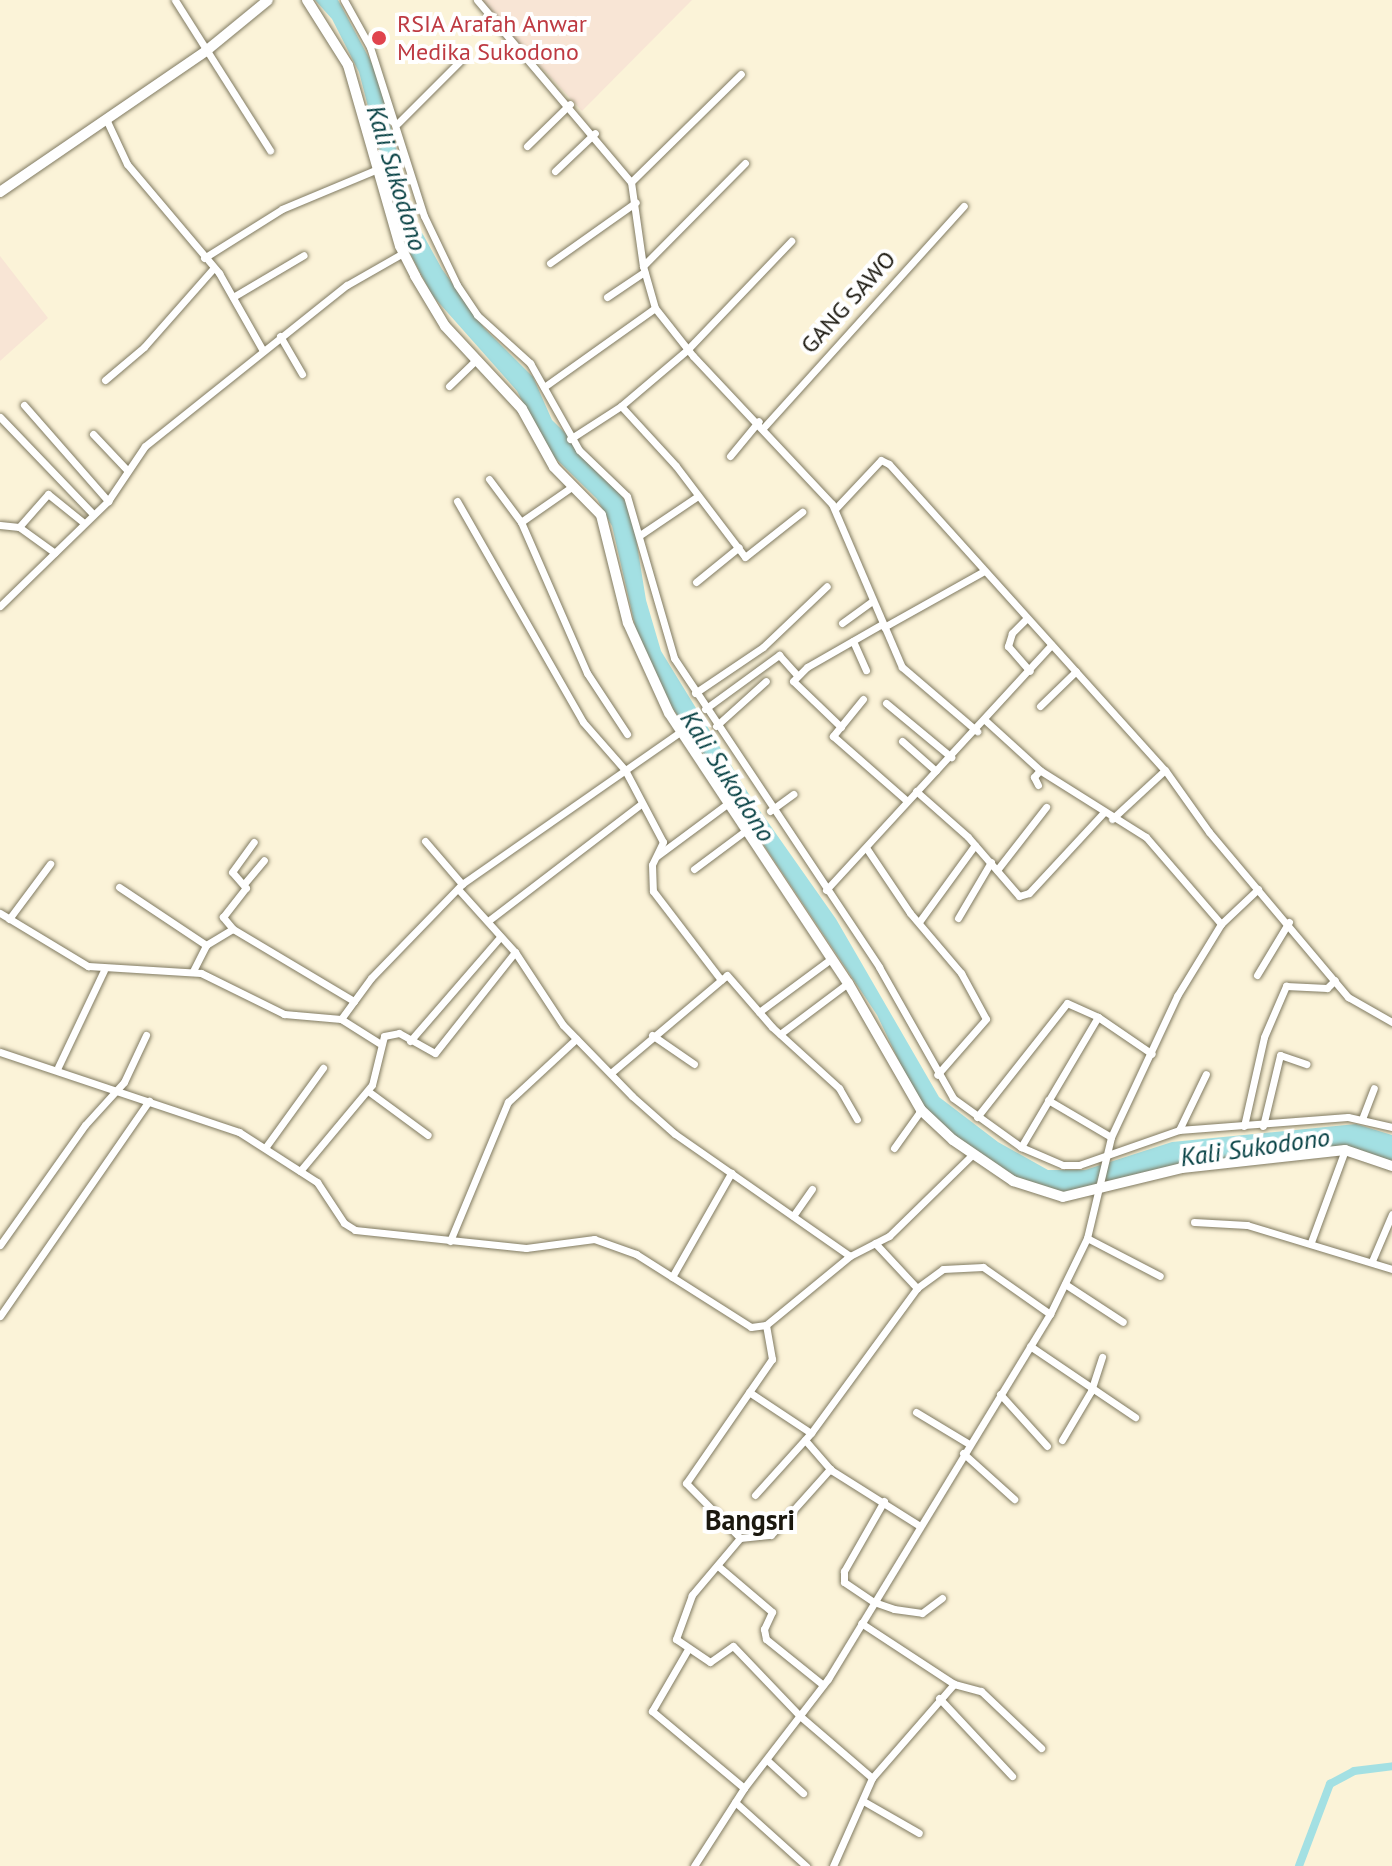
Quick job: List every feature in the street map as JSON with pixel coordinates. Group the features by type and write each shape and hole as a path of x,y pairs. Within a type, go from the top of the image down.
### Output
{"main road":[{"path":"0,192 268,0"},
{"path":"307,0 348,65 403,253 445,326 510,392 541,451 594,506 608,529 636,647 680,732 848,983 921,1110 973,1154 1013,1181 1063,1197 1098,1191 1170,1170 1345,1150 1392,1166"}],"street":[{"path":"175,0 270,150"},
{"path":"344,0 370,47 398,123 429,230 457,285 477,315 530,363 570,439 621,487 640,535 665,640 770,811 894,992 937,1075 977,1117 1021,1147 1063,1165 1104,1160 1179,1130 1362,1119 1392,1127"},
{"path":"477,0 595,133 631,182 644,269 655,308 687,350 762,424 835,509 872,601 906,673 977,731"},
{"path":"398,123 460,61"},
{"path":"631,182 741,74"},
{"path":"527,146 570,104"},
{"path":"106,119 127,164 185,228 212,270 219,273 262,349"},
{"path":"555,171 595,133"},
{"path":"607,297 644,269 745,163"},
{"path":"204,258 282,209 380,168"},
{"path":"550,263 636,202"},
{"name":"GANG SAWO","path":"730,456 964,206"},
{"path":"570,439 621,406 687,350 791,241"},
{"path":"0,606 108,501 145,446 262,349 347,285 403,253"},
{"path":"233,297 304,255"},
{"path":"105,380 144,347 212,270"},
{"path":"544,387 655,308"},
{"path":"280,336 302,374"},
{"path":"449,386 476,360"},
{"path":"24,405 108,501"},
{"path":"621,406 748,557 802,512"},
{"path":"0,417 93,514"},
{"path":"93,434 127,470"},
{"path":"835,509 886,462 1165,770 1258,889 1335,980 1359,1005 1392,1022"},
{"path":"489,479 521,522 587,673 627,734"},
{"path":"521,522 573,486"},
{"path":"19,527 48,494 84,523"},
{"path":"640,535 698,496"},
{"path":"457,501 583,722 625,770 641,804 662,837 651,880 656,897 721,980"},
{"path":"0,525 19,527 55,553"},
{"path":"696,582 739,547"},
{"path":"841,727 794,686 797,675 853,641 984,571"},
{"path":"695,693 763,647 827,586"},
{"path":"842,623 872,601"},
{"path":"1026,619 1012,633 1008,646 1030,671"},
{"path":"853,641 866,670"},
{"path":"826,890 867,849 916,791 977,731 1051,645"},
{"path":"705,709 779,655 797,675"},
{"path":"1040,706 1076,671"},
{"path":"716,726 766,681"},
{"path":"863,699 833,736 907,801"},
{"path":"886,703 951,757"},
{"path":"986,721 1040,770 1163,852 1221,924"},
{"path":"341,1019 460,886 680,732"},
{"path":"902,741 936,771"},
{"path":"1038,785 1034,777 1040,770"},
{"path":"1112,819 1165,770"},
{"path":"916,791 975,845 1015,894 1029,893 1103,813"},
{"path":"770,811 793,794"},
{"path":"488,921 641,804"},
{"path":"655,857 727,804"},
{"path":"997,870 1046,807"},
{"path":"694,869 745,831"},
{"path":"425,841 515,952 576,1039 675,1134 850,1256"},
{"path":"244,884 232,872 254,842"},
{"path":"919,922 975,845"},
{"path":"867,849 919,922 961,973 986,1019 937,1075"},
{"path":"264,860 223,917 233,929 354,1001"},
{"path":"958,918 991,862"},
{"path":"9,919 50,864"},
{"path":"119,887 206,945"},
{"path":"694,1866 744,1788 823,1685 1050,1314 1087,1238 1111,1137 1177,996 1221,924 1258,889"},
{"path":"0,913 54,949 104,970 193,971 284,1014 341,1019 379,1043"},
{"path":"1257,975 1289,922"},
{"path":"193,971 206,945 233,929"},
{"path":"410,1041 500,937"},
{"path":"300,1171 368,1091 379,1043 393,1032 429,1053 438,1051 515,952"},
{"path":"759,1012 831,959"},
{"path":"58,1067 104,970"},
{"path":"612,1072 652,1035 727,975 780,1034 839,1088 857,1119"},
{"path":"1244,1126 1264,1037 1286,986 1327,988 1335,980"},
{"path":"780,1034 848,983"},
{"path":"977,1117 1062,1004 1071,1003 1098,1017 1152,1054"},
{"path":"1021,1147 1098,1017"},
{"path":"0,1245 115,1090 146,1035"},
{"path":"652,1035 694,1064"},
{"path":"450,1241 508,1102 576,1039"},
{"path":"0,1052 58,1067 239,1132 317,1182 344,1223 355,1230 526,1248 594,1239 636,1254 751,1327 766,1325 850,1256 875,1243 973,1154"},
{"path":"1263,1126 1280,1055 1306,1064"},
{"path":"265,1148 323,1068"},
{"path":"1179,1130 1206,1074"},
{"path":"1362,1119 1374,1088"},
{"path":"368,1091 428,1135"},
{"path":"1048,1100 1111,1137"},
{"path":"0,1316 149,1101"},
{"path":"894,1148 921,1110"},
{"path":"1311,1242 1345,1150"},
{"path":"672,1277 731,1173"},
{"path":"793,1216 812,1189"},
{"path":"1372,1261 1392,1214"},
{"path":"1194,1222 1247,1225 1392,1269"},
{"path":"1087,1238 1160,1276"},
{"path":"875,1243 917,1288"},
{"path":"755,1495 808,1436 917,1288 943,1269 983,1267 1050,1314"},
{"path":"1065,1284 1123,1322"},
{"path":"740,1538 686,1483 774,1354 766,1325"},
{"path":"1030,1346 1091,1391 1135,1417"},
{"path":"1062,1440 1091,1391 1102,1357"},
{"path":"749,1392 808,1436 830,1469 920,1526"},
{"path":"1000,1394 1047,1446"},
{"path":"916,1412 969,1444"},
{"path":"963,1453 1014,1499"},
{"path":"830,1469 771,1535 740,1538 692,1595 676,1639 710,1662 733,1646 800,1716 872,1778"},
{"path":"884,1501 842,1577 874,1602 922,1613 942,1598"},
{"path":"718,1566 772,1612 763,1633 766,1639 823,1685"},
{"path":"861,1623 954,1684 981,1691 1041,1748"},
{"path":"688,1649 652,1711 744,1788"},
{"path":"833,1866 865,1802 872,1778 954,1684"},
{"path":"939,1698 1012,1776"},
{"path":"767,1760 803,1793"},
{"path":"865,1802 919,1833"},
{"path":"737,1803 806,1866"}],"shaded area":[{"path":"479,0 692,0 582,111"},
{"path":"0,256 48,318 0,361"}],"water":[{"path":"315,0 338,0 376,71 415,220 442,269 484,328 533,377 552,420 613,480 632,514 646,600 661,651 753,801 836,919 939,1097 998,1142 1048,1170 1085,1170 1172,1142 1356,1124 1392,1135 1392,1163 1345,1145 1172,1166 1068,1194 1020,1180 955,1137 912,1088 877,1015 656,683 637,634 612,526 597,499 549,452 517,391 432,295 402,238 359,72 332,19"}],"waterway":[{"name":"Kali Sukodono","path":"912,1085 942,1119"},
{"path":"1299,1866 1330,1784 1354,1771 1392,1766"}],"place":[{"name":"RSIA Arafah Anwar Medika Sukodono","path":"379,38"}],"district":[{"name":"Bangsri","path":"750,1520"}]}
